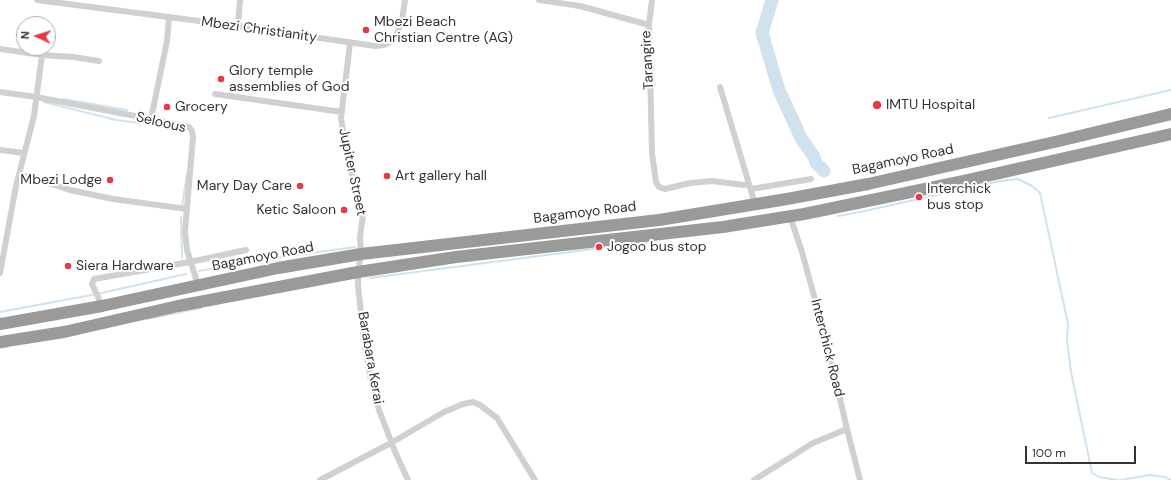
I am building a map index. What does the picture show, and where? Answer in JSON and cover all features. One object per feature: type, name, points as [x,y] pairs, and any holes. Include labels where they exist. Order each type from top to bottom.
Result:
[{"type":"highway","name":"Bagamoyo Road","points":[[0,324],[102,306],[278,268],[361,254],[659,220],[840,189],[1059,141],[1171,114]]},
{"type":"highway","name":"Bagamoyo Road","points":[[0,342],[64,332],[185,305],[358,272],[456,256],[715,227],[790,216],[964,181],[1171,134]]},
{"type":"street","name":"Mbezi Christianity","points":[[37,0],[238,26],[375,46],[384,45],[392,40],[397,33],[402,20],[405,0]]},
{"type":"street","points":[[238,26],[240,0]]},
{"type":"street","name":"Tarangire","points":[[539,0],[580,6],[648,25],[652,153],[658,187],[665,189],[690,183],[712,181],[749,186]]},
{"type":"street","points":[[648,25],[652,0]]},
{"type":"street","points":[[151,119],[167,41],[169,17]]},
{"type":"street","name":"Jupiter Street","points":[[350,43],[343,90],[342,132],[363,215],[360,237],[361,254],[358,272]]},
{"type":"street","points":[[0,49],[16,51]]},
{"type":"street","points":[[0,273],[19,174],[30,136],[42,56]]},
{"type":"street","points":[[56,56],[99,61]]},
{"type":"street","points":[[720,87],[755,204]]},
{"type":"street","name":"Seloous","points":[[0,92],[36,97],[189,127],[192,130],[193,137],[185,231],[187,250],[198,285]]},
{"type":"street","points":[[215,94],[342,112]]},
{"type":"street","points":[[0,150],[24,153]]},
{"type":"street","points":[[19,174],[70,190],[113,199],[187,209]]},
{"type":"street","points":[[749,186],[811,179]]},
{"type":"street","name":"Interchick Road","points":[[790,216],[802,252],[827,343],[860,480]]},
{"type":"street","points":[[102,306],[92,284],[94,279],[190,262],[246,250]]},
{"type":"street","name":"Barabara Kerai","points":[[358,272],[358,286],[364,340],[370,376],[379,410],[391,443],[408,480]]},
{"type":"street","points":[[320,480],[391,443],[444,412],[463,404],[473,402],[480,405],[497,418],[535,480]]},
{"type":"street","points":[[754,480],[813,443],[847,429]]},
{"type":"waterway","points":[[772,0],[762,33],[779,90],[801,138],[814,157],[816,163],[824,171]]},
{"type":"waterway","points":[[1049,118],[1171,90]]},
{"type":"waterway","points":[[63,99],[127,110]]},
{"type":"waterway","points":[[44,102],[116,120],[182,128]]},
{"type":"waterway","points":[[182,207],[187,173]]},
{"type":"waterway","points":[[838,216],[1000,181],[1018,179],[1032,186],[1040,193],[1068,324],[1067,341],[1071,372],[1092,473],[1099,477],[1118,480]]},
{"type":"waterway","points":[[181,217],[182,257]]},
{"type":"waterway","points":[[370,278],[654,241]]},
{"type":"waterway","points":[[199,271],[260,260],[355,247]]},
{"type":"waterway","points":[[0,312],[97,294],[186,274]]},
{"type":"waterway","points":[[147,319],[201,308]]},
{"type":"waterway","points":[[0,348],[8,347]]},
{"type":"waterway","points":[[1120,480],[1150,475],[1165,477],[1171,480]]},
{"type":"place","name":"Mbezi Beach Christian Centre (AG)","points":[[366,30]]},
{"type":"place","name":"Glory temple assemblies of God","points":[[221,79]]},
{"type":"place","name":"IMTU Hospital","points":[[877,105]]},
{"type":"place","name":"Grocery","points":[[167,107]]},
{"type":"place","name":"Art gallery hall","points":[[387,176]]},
{"type":"place","name":"Mbezi Lodge","points":[[110,180]]},
{"type":"place","name":"Mary Day Care","points":[[300,186]]},
{"type":"place","name":"Interchick bus stop","points":[[919,197]]},
{"type":"place","name":"Ketic Saloon","points":[[344,210]]},
{"type":"place","name":"Jogoo bus stop","points":[[599,247]]},
{"type":"place","name":"Siera Hardware","points":[[68,266]]}]
